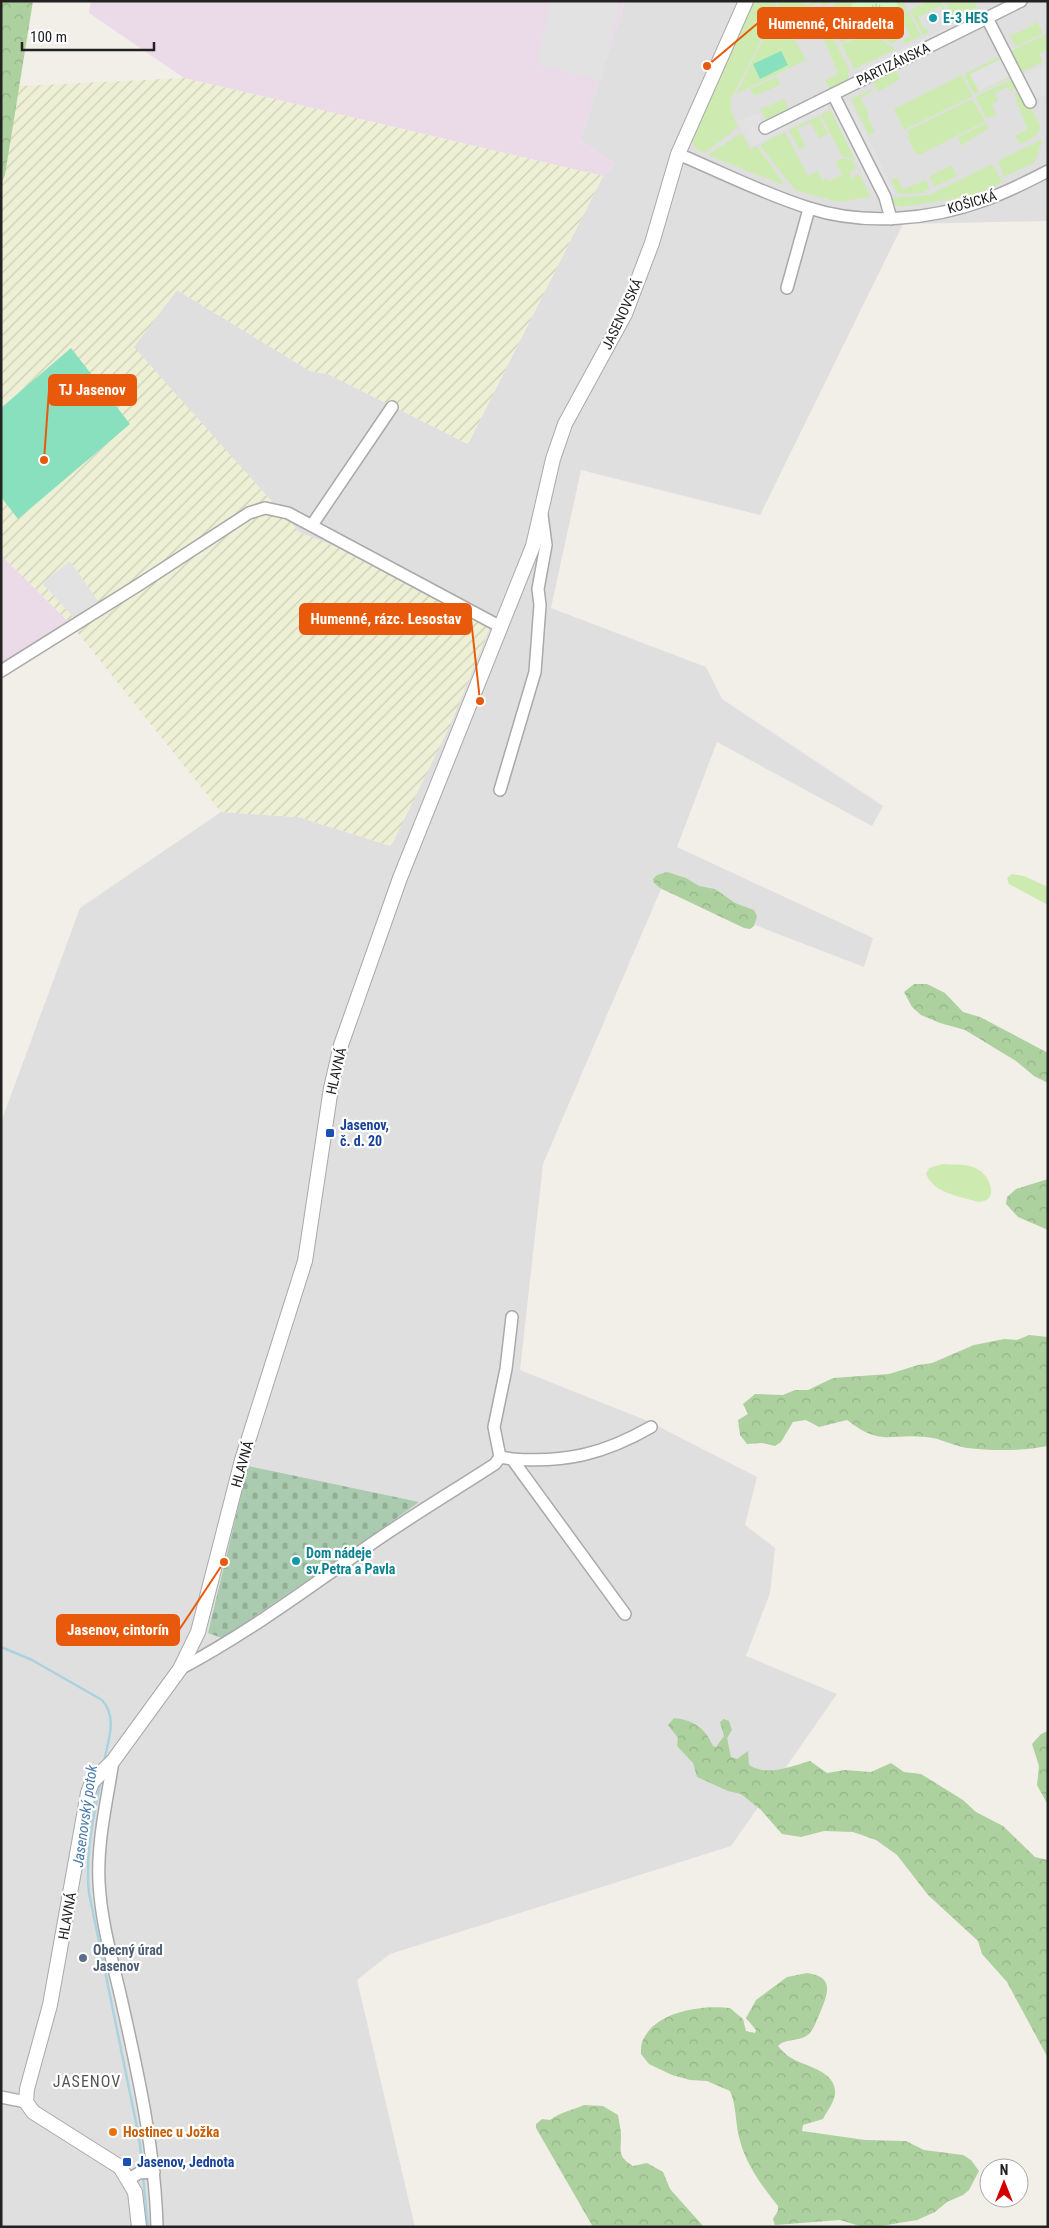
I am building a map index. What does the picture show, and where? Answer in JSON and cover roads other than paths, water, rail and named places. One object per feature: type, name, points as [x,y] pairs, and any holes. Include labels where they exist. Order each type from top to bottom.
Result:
[{"type":"street","name":"JASENOVSKÁ","points":[[496,640],[533,546],[560,438],[572,409],[625,314],[650,250],[678,154],[746,1]]},
{"type":"street","name":"PARTIZÁNSKA","points":[[765,128],[1022,1]]},
{"type":"street","points":[[987,18],[1030,102]]},
{"type":"street","points":[[833,94],[885,197],[891,219]]},
{"type":"street","name":"KOŠICKÁ","points":[[678,154],[750,186],[809,209],[853,217],[891,219],[912,217],[983,201],[1048,171]]},
{"type":"street","points":[[787,288],[809,209]]},
{"type":"street","points":[[312,525],[392,407]]},
{"type":"street","points":[[1,671],[249,513],[265,508],[288,513],[312,525],[501,627]]},
{"type":"street","points":[[500,790],[534,672],[540,605],[538,589],[546,545],[542,513]]},
{"type":"street","name":"HLAVNÁ","points":[[26,2102],[27,2089],[50,2005],[88,1793],[92,1782],[111,1764],[180,1668],[198,1632],[242,1460],[305,1261],[331,1088],[341,1045],[400,878],[496,640]]},
{"type":"street","points":[[512,1317],[506,1369],[494,1427],[506,1458],[626,1614]]},
{"type":"street","points":[[180,1668],[210,1653],[427,1507],[506,1458],[544,1461],[588,1454],[627,1441],[651,1427]]},
{"type":"street","points":[[198,1632],[199,1646],[210,1653]]},
{"type":"street","points":[[111,1764],[100,1844],[98,1880],[100,1903],[135,2068],[143,2174],[157,2227]]},
{"type":"street","points":[[1,2097],[26,2102],[32,2112],[120,2167],[143,2174]]},
{"type":"street","points":[[139,2227],[135,2192],[143,2174]]},
{"type":"waterway","name":"Jasenovský potok","points":[[1,1647],[32,1660],[102,1700],[110,1714],[111,1722],[104,1762]]},
{"type":"waterway","name":"Jasenovský potok","points":[[100,1783],[89,1851],[89,1893],[139,2137],[143,2170]]},
{"type":"waterway","name":"Jasenovský potok","points":[[143,2176],[148,2227]]},
{"type":"place","name":"E-3 HES","points":[[933,18]]},
{"type":"place","name":"Humenné, Chiradelta","points":[[707,66]]},
{"type":"place","name":"TJ Jasenov","points":[[44,460]]},
{"type":"place","name":"Humenné, rázc. Lesostav","points":[[480,701]]},
{"type":"place","name":"Jasenov, č. d. 20","points":[[330,1133]]},
{"type":"place","name":"Dom nádeje sv.Petra a Pavla","points":[[296,1561]]},
{"type":"place","name":"Jasenov, cintorín","points":[[224,1562]]},
{"type":"place","name":"Obecný úrad Jasenov","points":[[83,1958]]},
{"type":"place","name":"Hostinec u Jožka","points":[[113,2132]]},
{"type":"place","name":"Jasenov, Jednota","points":[[127,2162]]},
{"type":"district","name":"JASENOV","points":[[87,2081]]}]
